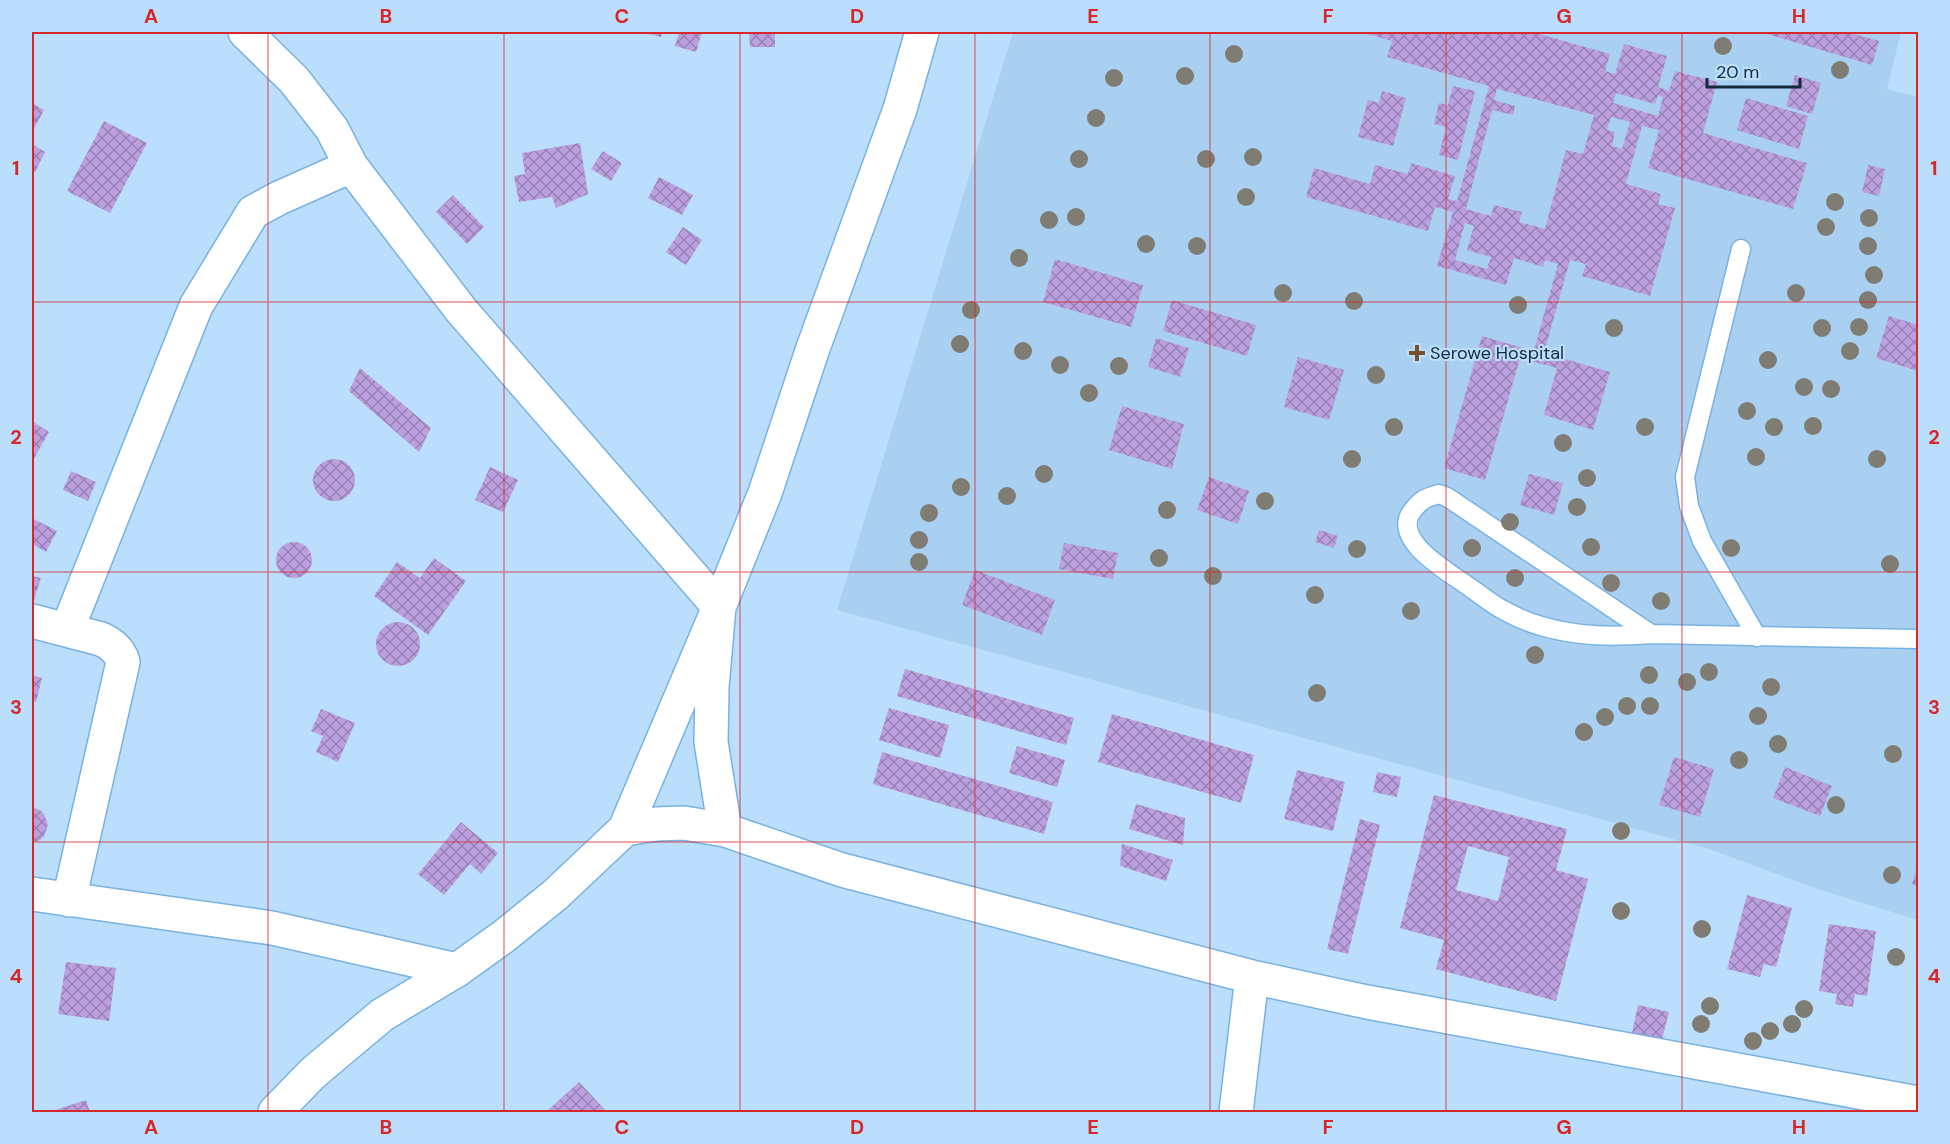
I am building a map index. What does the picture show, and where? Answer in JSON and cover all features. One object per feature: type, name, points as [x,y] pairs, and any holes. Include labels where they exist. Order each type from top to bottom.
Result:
[{"type":"street","points":[[245,32],[294,80],[332,129],[351,166],[461,310],[719,607],[712,687],[711,742],[725,830]]},
{"type":"street","points":[[275,1113],[314,1074],[382,1015],[457,970],[503,937],[555,895],[625,829],[765,493],[812,351],[900,110],[922,32]]},
{"type":"street","points":[[67,630],[196,306],[253,212],[351,166]]},
{"type":"street","points":[[32,621],[110,643],[123,662],[69,900]]},
{"type":"street","points":[[625,829],[656,824],[684,823],[725,830],[842,870],[1252,977],[1367,1002],[1918,1103]]},
{"type":"street","points":[[32,894],[272,928],[457,970]]},
{"type":"street","points":[[1236,1113],[1252,977]]},
{"type":"lane","points":[[1741,249],[1685,477],[1689,506],[1702,541],[1756,637]]},
{"type":"lane","points":[[1651,634],[1447,497],[1439,494],[1421,500],[1410,514],[1407,522],[1413,542],[1430,559],[1505,612],[1541,626],[1578,635],[1619,637],[1651,634],[1918,639]]},
{"type":"shaded area","name":"Serowe Hospital","points":[[1013,32],[1901,32],[1887,89],[1918,97],[1918,920],[1814,888],[1709,849],[837,610]]},
{"type":"building","points":[[640,32],[662,32],[661,37]]},
{"type":"building","points":[[679,32],[702,32],[696,52],[675,46]]},
{"type":"building","points":[[749,32],[775,32],[775,47],[750,47]]},
{"type":"building","points":[[1361,32],[1540,32],[1539,34],[1610,54],[1605,71],[1615,74],[1624,44],[1667,56],[1658,87],[1669,91],[1675,71],[1717,82],[1703,133],[1807,163],[1793,209],[1648,168],[1659,130],[1642,126],[1626,184],[1661,194],[1658,204],[1675,208],[1650,296],[1582,276],[1586,264],[1570,260],[1544,353],[1610,372],[1593,430],[1544,415],[1557,368],[1531,361],[1558,264],[1545,260],[1543,267],[1514,258],[1506,285],[1437,266],[1453,212],[1435,207],[1428,231],[1306,197],[1314,168],[1370,184],[1375,165],[1408,174],[1411,163],[1455,176],[1448,199],[1457,201],[1489,86],[1387,57],[1392,41]],"holes":[[[1497,89],[1594,115],[1583,154],[1566,150],[1545,229],[1519,222],[1522,212],[1494,205],[1491,216],[1466,209],[1492,110],[1513,115],[1515,106],[1494,100]],[[1616,93],[1655,104],[1658,95],[1663,97],[1658,116],[1613,103]],[[1611,117],[1630,122],[1622,149],[1612,146],[1615,132],[1607,130]],[[1465,223],[1474,226],[1467,250],[1491,257],[1487,269],[1455,260]]]},
{"type":"building","points":[[1767,32],[1847,32],[1879,41],[1872,65],[1767,34]]},
{"type":"building","points":[[1795,75],[1821,83],[1812,114],[1786,106]]},
{"type":"building","points":[[1453,86],[1475,91],[1458,160],[1439,155],[1446,127],[1434,124],[1439,103],[1448,105]]},
{"type":"building","points":[[1382,91],[1406,98],[1393,146],[1358,137],[1368,100],[1379,103]]},
{"type":"building","points":[[1746,98],[1808,116],[1799,149],[1737,130]]},
{"type":"building","points":[[32,103],[44,110],[32,132]]},
{"type":"building","points":[[104,121],[147,143],[110,213],[67,191]]},
{"type":"building","points":[[580,143],[588,194],[556,208],[552,197],[519,202],[514,176],[525,174],[522,153]]},
{"type":"building","points":[[32,144],[45,152],[35,172],[32,171]]},
{"type":"building","points":[[603,151],[622,163],[611,181],[591,169]]},
{"type":"building","points":[[1868,165],[1885,169],[1879,196],[1862,192]]},
{"type":"building","points":[[659,177],[693,195],[682,215],[648,198]]},
{"type":"building","points":[[453,195],[484,227],[467,244],[436,212]]},
{"type":"building","points":[[683,227],[702,240],[686,265],[666,252]]},
{"type":"building","points":[[1055,259],[1143,285],[1131,327],[1043,302]]},
{"type":"building","points":[[1172,300],[1256,325],[1247,356],[1163,331]]},
{"type":"building","points":[[1889,316],[1918,325],[1918,371],[1876,358]]},
{"type":"building","points":[[1482,336],[1523,348],[1485,480],[1444,468]]},
{"type":"building","points":[[1156,338],[1189,348],[1180,377],[1148,367]]},
{"type":"building","points":[[1298,357],[1344,370],[1329,420],[1284,407]]},
{"type":"building","points":[[360,368],[431,428],[419,452],[349,391]]},
{"type":"building","points":[[1122,406],[1184,424],[1172,469],[1109,450]]},
{"type":"building","points":[[32,421],[49,432],[32,462]]},
{"type":"building","points":[[334,459],[342,460],[349,465],[354,472],[354,488],[349,495],[342,500],[334,501],[326,500],[319,495],[314,488],[313,480],[314,472],[319,465],[326,460]]},
{"type":"building","points":[[490,467],[518,480],[503,512],[475,500]]},
{"type":"building","points":[[71,471],[96,482],[88,501],[63,490]]},
{"type":"building","points":[[1529,474],[1563,483],[1554,515],[1520,505]]},
{"type":"building","points":[[1209,477],[1249,491],[1238,524],[1197,510]]},
{"type":"building","points":[[32,518],[57,531],[46,552],[32,544]]},
{"type":"building","points":[[1319,530],[1338,536],[1334,548],[1315,542]]},
{"type":"building","points":[[294,542],[307,547],[312,560],[307,573],[294,578],[281,573],[276,560],[281,547]]},
{"type":"building","points":[[1064,543],[1118,553],[1113,579],[1059,569]]},
{"type":"building","points":[[434,558],[466,581],[428,635],[374,596],[397,562],[420,578]]},
{"type":"building","points":[[975,570],[1055,600],[1042,635],[962,605]]},
{"type":"building","points":[[32,576],[41,578],[34,600],[32,600]]},
{"type":"building","points":[[398,622],[413,629],[420,644],[413,659],[398,666],[383,659],[376,644],[383,629]]},
{"type":"building","points":[[905,669],[1074,718],[1066,745],[897,696]]},
{"type":"building","points":[[32,675],[42,678],[36,702],[32,701]]},
{"type":"building","points":[[889,708],[949,725],[940,758],[879,740]]},
{"type":"building","points":[[321,709],[355,723],[338,762],[316,752],[323,736],[311,731]]},
{"type":"building","points":[[1112,714],[1254,755],[1241,803],[1098,762]]},
{"type":"building","points":[[1017,746],[1065,760],[1057,787],[1009,773]]},
{"type":"building","points":[[882,752],[1053,802],[1044,834],[873,784]]},
{"type":"building","points":[[1674,757],[1714,769],[1700,817],[1659,805]]},
{"type":"building","points":[[1785,767],[1832,786],[1820,816],[1773,798]]},
{"type":"building","points":[[1297,770],[1345,782],[1333,831],[1284,819]]},
{"type":"building","points":[[1377,772],[1401,777],[1397,797],[1373,792]]},
{"type":"building","points":[[1434,795],[1567,829],[1556,870],[1588,879],[1556,1001],[1436,969],[1444,940],[1400,928]],"holes":[[[1468,846],[1509,857],[1498,901],[1456,890]]]},
{"type":"building","points":[[1136,804],[1185,818],[1183,845],[1129,829]]},
{"type":"building","points":[[32,807],[44,814],[48,825],[44,836],[32,843]]},
{"type":"building","points":[[1360,819],[1380,825],[1348,954],[1327,949]]},
{"type":"building","points":[[461,822],[498,853],[481,874],[470,864],[444,895],[418,874]]},
{"type":"building","points":[[1122,844],[1173,860],[1166,881],[1120,866]]},
{"type":"building","points":[[1918,864],[1918,886],[1912,884]]},
{"type":"building","points":[[1747,895],[1792,908],[1776,967],[1764,964],[1760,977],[1727,969]]},
{"type":"building","points":[[1829,924],[1876,931],[1867,996],[1855,994],[1853,1007],[1835,1004],[1837,994],[1819,991]]},
{"type":"building","points":[[66,962],[116,968],[109,1021],[58,1014]]},
{"type":"building","points":[[1638,1005],[1669,1012],[1662,1039],[1632,1033]]},
{"type":"building","points":[[579,1082],[607,1112],[551,1112],[548,1110]]},
{"type":"building","points":[[86,1100],[90,1112],[56,1112],[55,1110]]},
{"type":"place","name":"Serowe Hospital","points":[[1417,353]]}]
